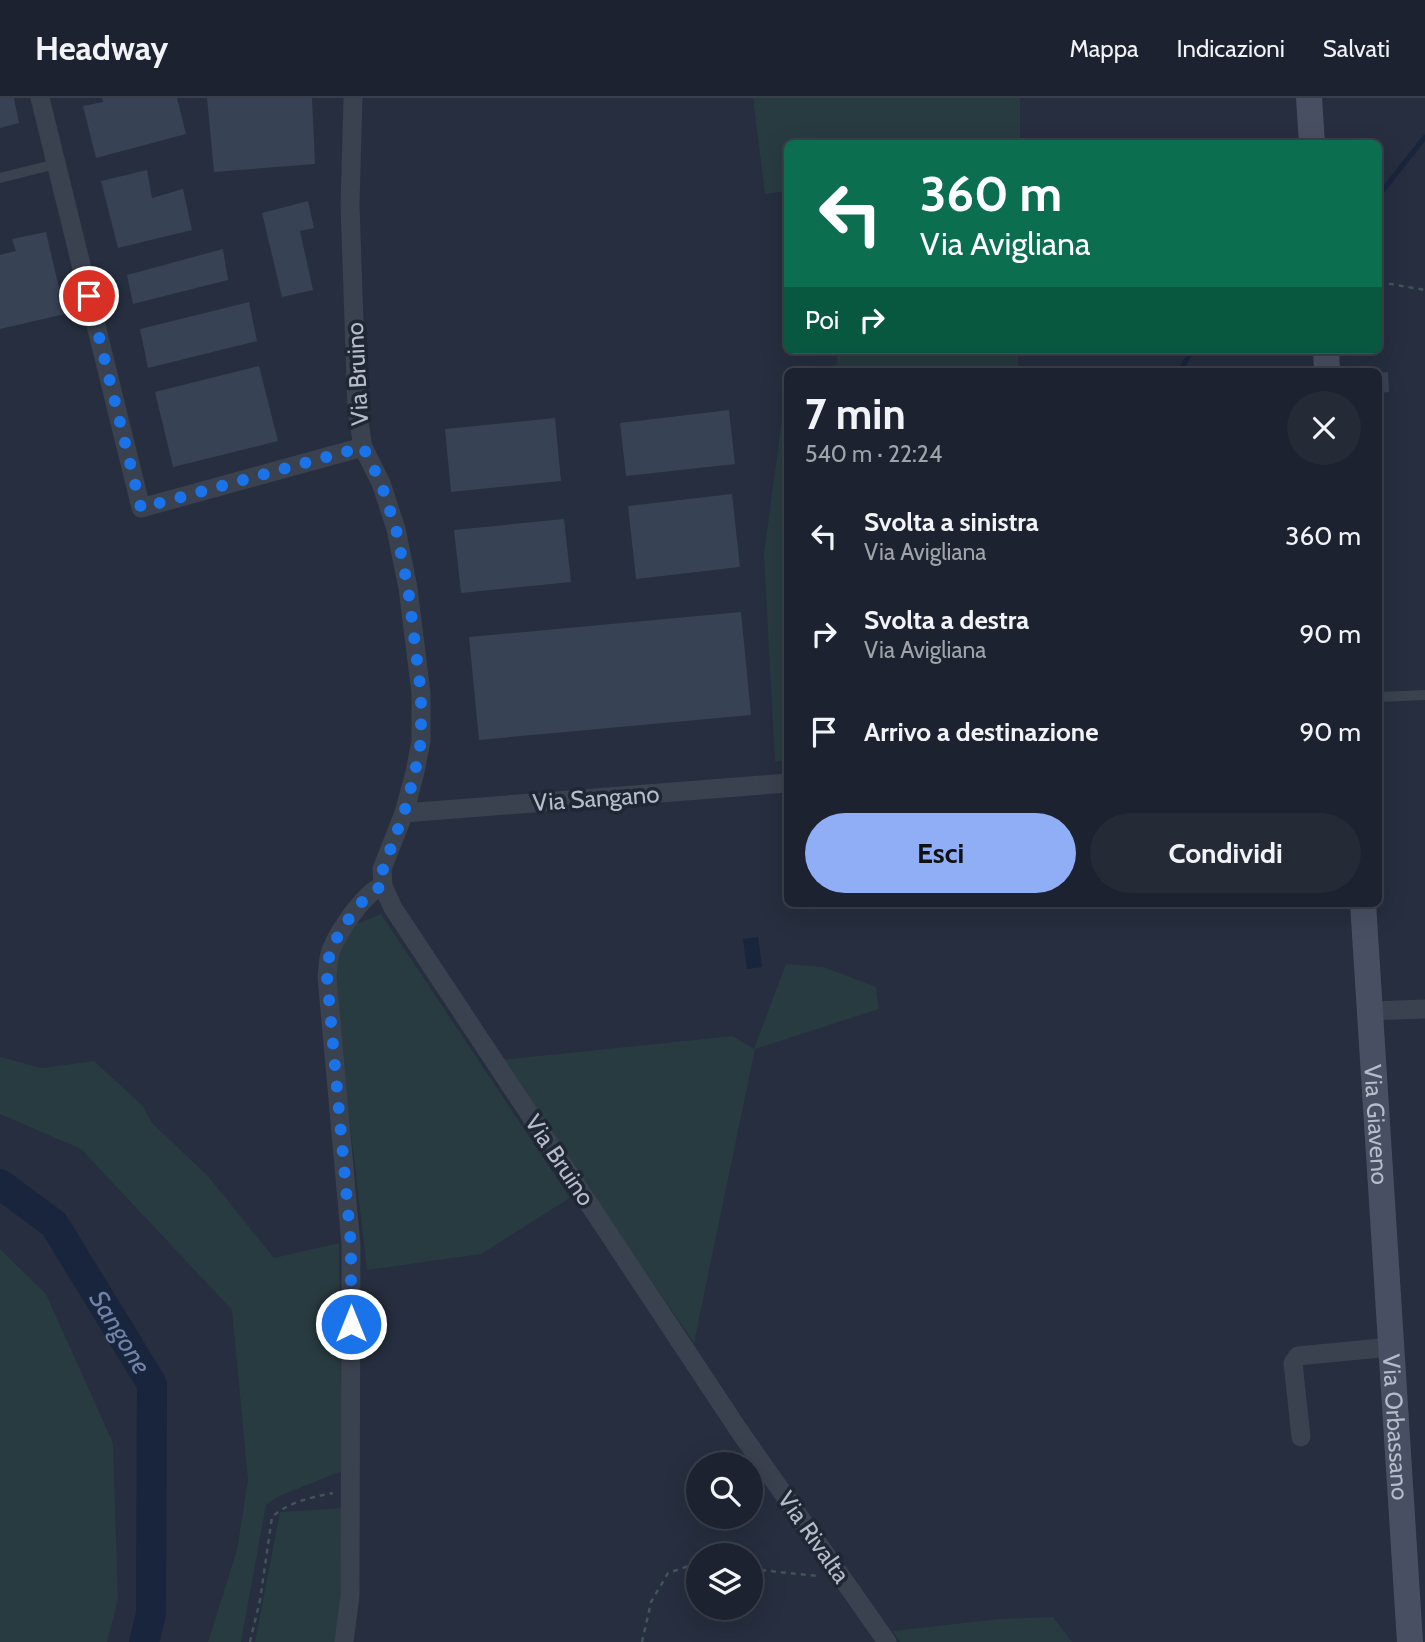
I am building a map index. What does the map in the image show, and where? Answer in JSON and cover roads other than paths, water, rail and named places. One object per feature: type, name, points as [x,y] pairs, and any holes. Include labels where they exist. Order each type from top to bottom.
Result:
[{"type":"main road","points":[[1309,98],[1312,140]]},
{"type":"main road","name":"Via Giaveno","points":[[1363,907],[1391,1347]]},
{"type":"main road","name":"Via Orbassano","points":[[1391,1347],[1410,1642]]},
{"type":"street","points":[[40,98],[141,508],[363,447]]},
{"type":"street","name":"Via Bruino","points":[[353,98],[350,204],[357,410],[363,447],[381,483],[396,529],[408,588],[421,693],[421,741],[415,772],[404,813],[383,869],[383,886],[393,908],[740,1432]]},
{"type":"street","name":"Via Sangano","points":[[404,813],[784,783]]},
{"type":"street","points":[[344,1642],[350,1596],[351,1245],[327,977],[330,951],[347,922],[374,889],[383,886]]},
{"type":"street","points":[[1370,1011],[1425,1009]]},
{"type":"street","name":"Via Orbassano","points":[[1301,1437],[1293,1363],[1298,1356],[1391,1347]]},
{"type":"street","name":"Via Rivalta","points":[[740,1432],[887,1642]]},
{"type":"lane","points":[[0,178],[56,164]]},
{"type":"lane","points":[[1382,697],[1425,695]]},
{"type":"water","points":[[758,937],[762,967],[747,969],[743,939]]},
{"type":"waterway","points":[[1382,191],[1425,137]]},
{"type":"waterway","points":[[1182,368],[1190,354]]},
{"type":"waterway","name":"Sangone","points":[[0,1184],[54,1224],[152,1384],[151,1614],[144,1642]]}]
